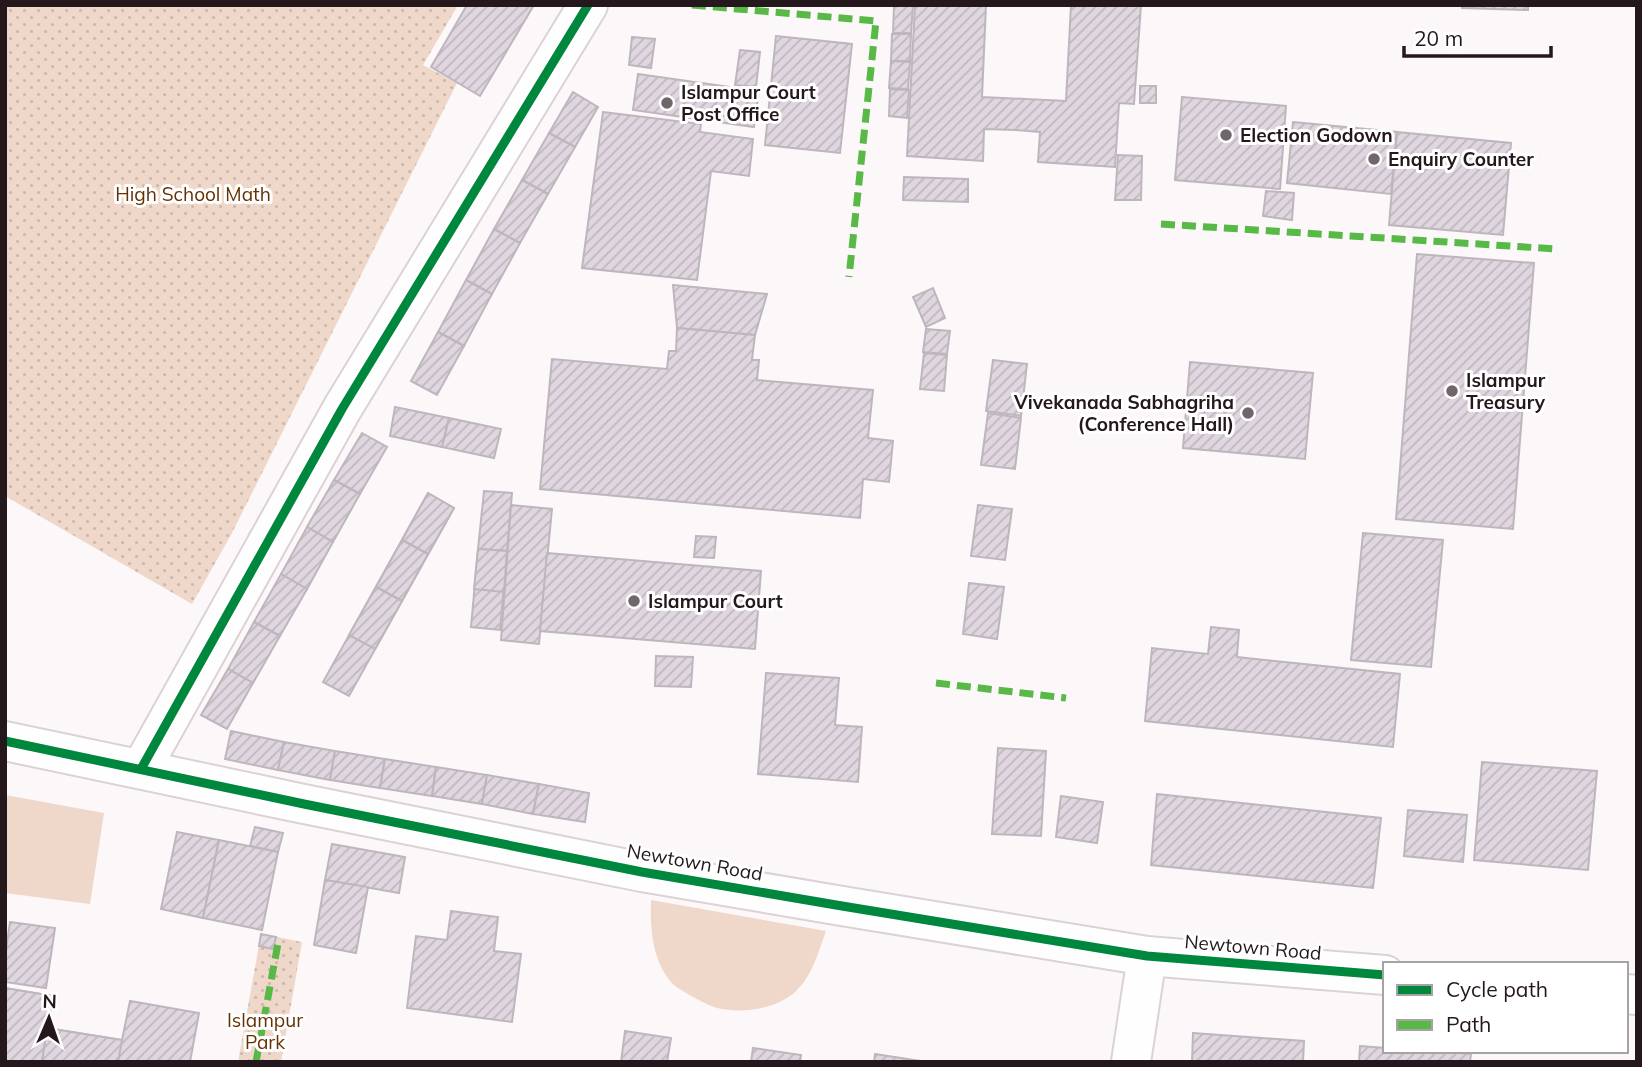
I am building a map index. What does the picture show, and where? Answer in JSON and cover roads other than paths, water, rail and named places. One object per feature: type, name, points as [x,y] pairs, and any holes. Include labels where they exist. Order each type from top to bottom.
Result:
[{"type":"street","points":[[141,769],[342,410],[588,5]]},
{"type":"street","name":"Newtown Road","points":[[5,740],[642,872],[1147,956],[1383,975]]},
{"type":"street","points":[[1131,1062],[1147,956]]},
{"type":"place","name":"Islampur Court Post Office","points":[[667,103]]},
{"type":"place","name":"Election Godown","points":[[1226,135]]},
{"type":"place","name":"Enquiry Counter","points":[[1374,159]]},
{"type":"place","name":"Islampur Treasury","points":[[1452,391]]},
{"type":"place","name":"Vivekanada Sabhagriha (Conference Hall)","points":[[1248,413]]},
{"type":"place","name":"Islampur Court","points":[[634,601]]},
{"type":"park label","name":"High School Math","points":[[193,194]]},
{"type":"park label","name":"Islampur Park","points":[[265,1031]]}]
